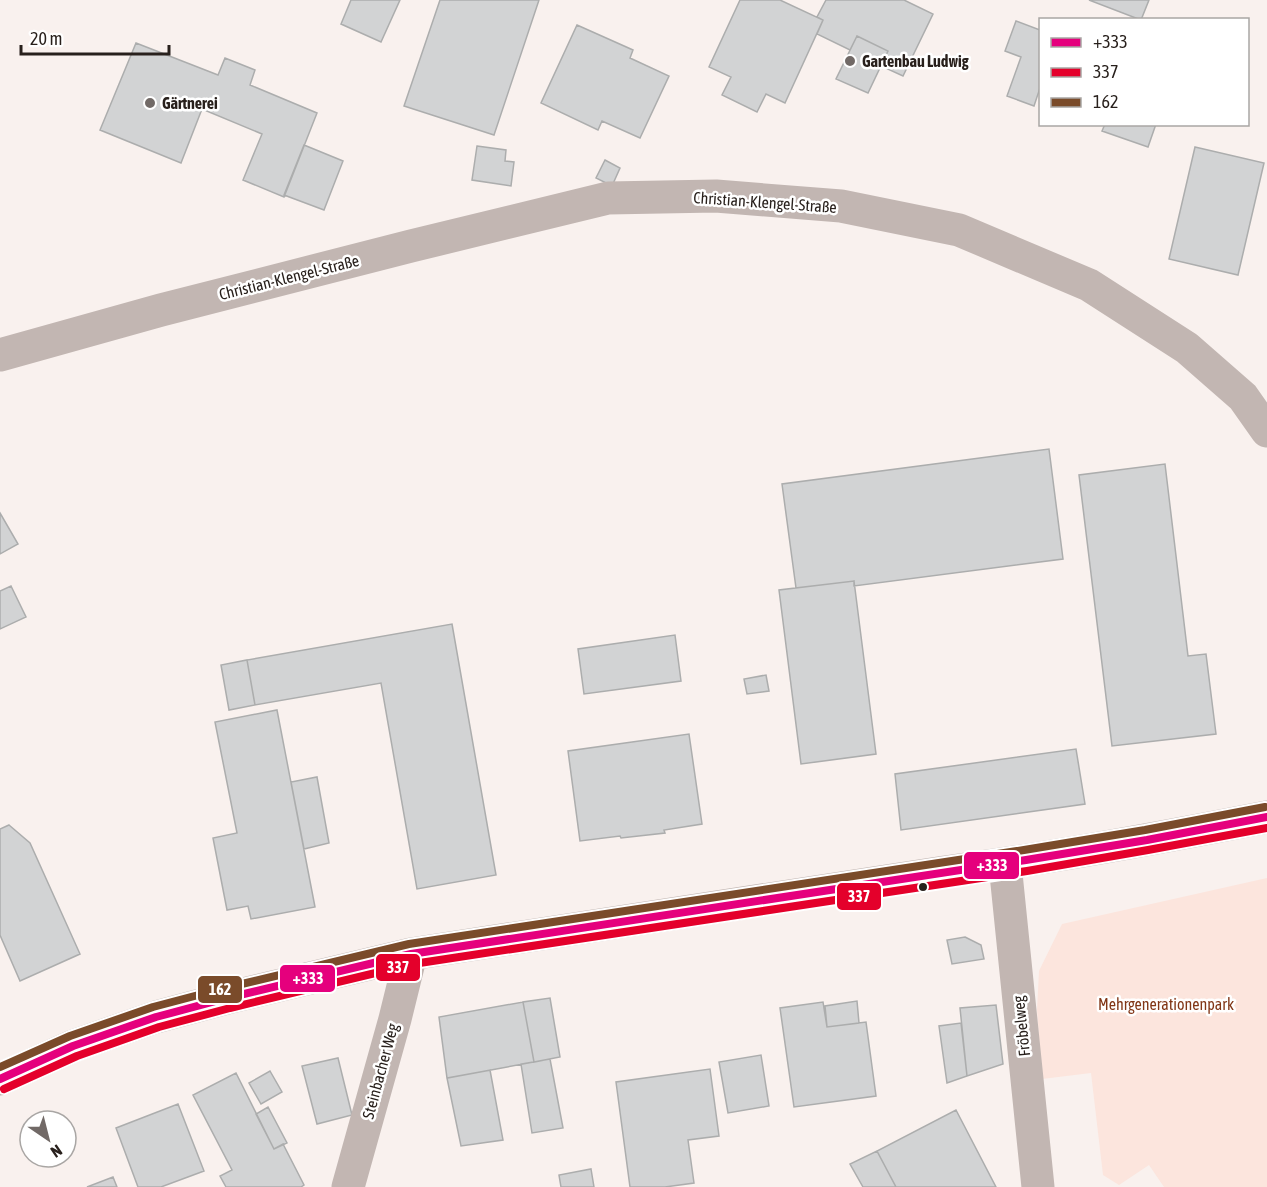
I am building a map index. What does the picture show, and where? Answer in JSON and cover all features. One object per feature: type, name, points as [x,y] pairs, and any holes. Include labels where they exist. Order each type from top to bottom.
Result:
[{"type":"street","name":"Christian-Klengel-Straße","points":[[0,356],[173,307],[608,198],[716,196],[841,206],[959,230],[1089,285],[1187,348],[1243,397],[1267,431]]},
{"type":"street","points":[[0,1079],[73,1046],[156,1017],[411,954],[1005,864],[1267,817]]},
{"type":"street","name":"Fröbelweg","points":[[1005,864],[1038,1187]]},
{"type":"street","name":"Steinbacher Weg","points":[[348,1187],[411,954]]},
{"type":"green space","name":"Mehrgenerationenpark","points":[[1267,878],[1267,1187],[1164,1187],[1149,1165],[1119,1185],[1103,1175],[1091,1073],[1042,1079],[1037,1010],[1039,971],[1062,924]]},
{"type":"building","points":[[351,0],[400,0],[381,42],[341,24]]},
{"type":"building","points":[[440,0],[539,0],[494,135],[404,106]]},
{"type":"building","points":[[740,0],[780,0],[823,20],[785,103],[766,94],[757,112],[722,95],[731,77],[709,67]]},
{"type":"building","points":[[826,0],[904,0],[933,14],[903,76],[881,66],[888,51],[857,36],[850,50],[817,34],[823,20],[817,17]]},
{"type":"building","points":[[1089,0],[1149,0],[1142,18],[1136,18]]},
{"type":"building","points":[[1016,21],[1039,30],[1039,91],[1034,106],[1007,96],[1021,57],[1005,51]]},
{"type":"building","points":[[577,25],[633,50],[630,58],[669,76],[640,138],[602,121],[598,130],[541,103]]},
{"type":"building","points":[[857,36],[888,51],[868,93],[836,79]]},
{"type":"building","points":[[136,43],[218,75],[225,58],[255,70],[250,85],[317,113],[284,197],[243,180],[262,134],[202,109],[181,163],[100,130]]},
{"type":"building","points":[[1104,126],[1155,126],[1148,147],[1102,131]]},
{"type":"building","points":[[304,145],[343,161],[324,210],[284,195]]},
{"type":"building","points":[[477,146],[506,150],[505,161],[514,162],[511,186],[472,180]]},
{"type":"building","points":[[1195,147],[1264,163],[1238,275],[1169,259]]},
{"type":"building","points":[[605,160],[620,168],[612,186],[596,178]]},
{"type":"building","points":[[1049,449],[1063,559],[854,586],[854,581],[796,588],[782,484]]},
{"type":"building","points":[[1165,464],[1188,656],[1206,654],[1216,734],[1112,746],[1079,475]]},
{"type":"building","points":[[0,513],[18,544],[0,554]]},
{"type":"building","points":[[854,581],[876,754],[801,764],[779,590]]},
{"type":"building","points":[[11,586],[26,617],[0,629],[0,591]]},
{"type":"building","points":[[452,624],[496,875],[417,889],[381,683],[255,705],[247,660]]},
{"type":"building","points":[[675,635],[681,681],[584,694],[578,649]]},
{"type":"building","points":[[247,660],[255,705],[229,710],[221,665]]},
{"type":"building","points":[[766,675],[769,691],[747,694],[744,679]]},
{"type":"building","points":[[277,710],[315,907],[251,919],[248,906],[227,910],[213,838],[237,833],[215,722]]},
{"type":"building","points":[[689,734],[702,824],[664,830],[665,833],[580,841],[568,751]]},
{"type":"building","points":[[1076,749],[1085,804],[901,830],[895,774]]},
{"type":"building","points":[[317,777],[329,843],[304,849],[291,782]]},
{"type":"building","points":[[9,825],[30,843],[80,954],[20,981],[0,935],[0,829]]},
{"type":"building","points":[[965,937],[981,945],[984,959],[952,964],[947,940]]},
{"type":"building","points":[[550,998],[560,1057],[534,1062],[523,1002]]},
{"type":"building","points":[[857,1001],[859,1023],[827,1027],[825,1006]]},
{"type":"building","points":[[523,1002],[534,1062],[447,1078],[439,1017]]},
{"type":"building","points":[[823,1002],[827,1027],[866,1022],[876,1096],[794,1107],[780,1008]]},
{"type":"building","points":[[996,1005],[1003,1064],[967,1076],[960,1008]]},
{"type":"building","points":[[961,1023],[967,1076],[947,1083],[939,1026]]},
{"type":"building","points":[[761,1055],[769,1106],[728,1113],[719,1062]]},
{"type":"building","points":[[338,1058],[352,1115],[317,1124],[302,1066]]},
{"type":"building","points":[[550,1059],[563,1128],[532,1133],[521,1064]]},
{"type":"building","points":[[710,1069],[719,1136],[688,1140],[694,1183],[665,1187],[630,1187],[616,1082]]},
{"type":"building","points":[[490,1070],[503,1140],[461,1146],[447,1078]]},
{"type":"building","points":[[270,1071],[282,1092],[261,1104],[249,1083]]},
{"type":"building","points":[[236,1073],[274,1149],[283,1144],[304,1185],[301,1187],[226,1187],[220,1176],[232,1170],[193,1095]]},
{"type":"building","points":[[178,1104],[204,1171],[161,1187],[138,1187],[116,1128]]},
{"type":"building","points":[[268,1107],[287,1143],[274,1149],[256,1114]]},
{"type":"building","points":[[956,1110],[996,1187],[896,1187],[877,1151]]},
{"type":"building","points":[[877,1151],[896,1187],[863,1187],[850,1164]]},
{"type":"building","points":[[591,1169],[594,1187],[561,1187],[559,1175]]},
{"type":"building","points":[[113,1177],[117,1187],[87,1187]]},
{"type":"transit line","name":"162","points":[[0,1067],[70,1036],[153,1007],[409,944],[1024,850],[1265,807]]},
{"type":"transit line","name":"+333","points":[[0,1079],[73,1046],[156,1017],[411,954],[1026,860],[1267,817]]},
{"type":"transit line","name":"337","points":[[4,1089],[77,1056],[159,1027],[413,964],[1027,871],[1267,828]]},
{"type":"place","name":"Gartenbau Ludwig","points":[[850,61]]},
{"type":"place","name":"Gärtnerei","points":[[150,103]]}]
